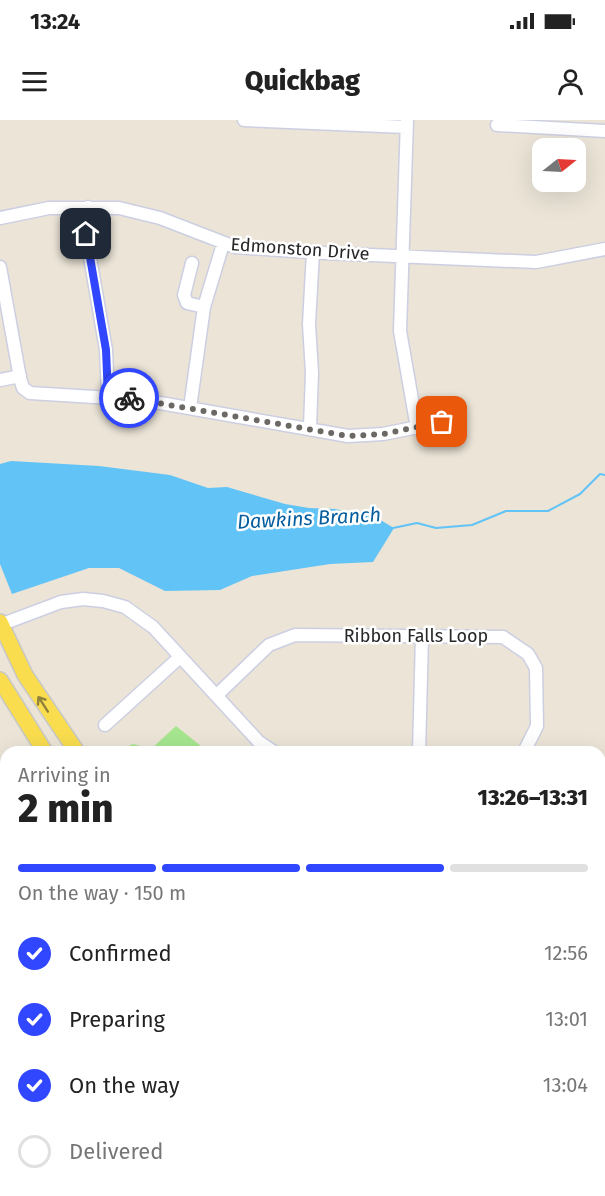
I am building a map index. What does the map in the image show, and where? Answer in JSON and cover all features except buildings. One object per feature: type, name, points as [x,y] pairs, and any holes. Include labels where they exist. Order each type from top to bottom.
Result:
[{"type":"main road","points":[[0,624],[42,703],[73,746]]},
{"type":"main road","points":[[0,680],[41,746]]},
{"type":"street","points":[[244,120],[406,124],[400,331],[417,428]]},
{"type":"street","points":[[497,125],[605,131]]},
{"type":"street","points":[[88,207],[86,234],[106,350],[108,396]]},
{"type":"street","name":"Edmonston Drive","points":[[0,218],[49,208],[119,208],[160,218],[235,247],[403,257],[536,262],[605,249]]},
{"type":"street","points":[[190,408],[204,307],[223,244]]},
{"type":"street","points":[[310,428],[312,373],[309,324],[313,252]]},
{"type":"street","points":[[192,263],[184,295],[187,303],[204,307]]},
{"type":"street","points":[[0,267],[4,317],[23,388],[30,393],[108,396],[348,436],[417,428],[442,422]]},
{"type":"street","points":[[0,380],[20,376]]},
{"type":"street","points":[[0,624],[61,602],[83,599],[103,600],[125,607],[153,627],[265,746]]},
{"type":"street","points":[[419,746],[422,636]]},
{"type":"street","name":"Ribbon Falls Loop","points":[[217,695],[269,645],[287,637],[503,637],[528,654],[536,668],[537,726],[527,746]]},
{"type":"street","points":[[105,725],[180,657]]},
{"type":"green space","points":[[176,726],[201,746],[154,746]]},
{"type":"water","points":[[11,461],[99,466],[170,475],[208,488],[227,487],[285,504],[335,509],[377,518],[394,528],[373,562],[330,564],[252,576],[220,590],[165,591],[119,568],[89,568],[12,594],[0,564],[0,464]]},
{"type":"waterway","name":"Dawkins Branch","points":[[393,528],[417,523],[436,528],[472,525],[506,511],[548,511],[580,494],[600,474],[605,475]]},
{"type":"way so far","points":[[129,398],[166,403],[262,423],[310,428],[348,436],[383,434],[442,422]]},
{"type":"route","points":[[86,234],[106,350],[108,396],[129,398]]}]
